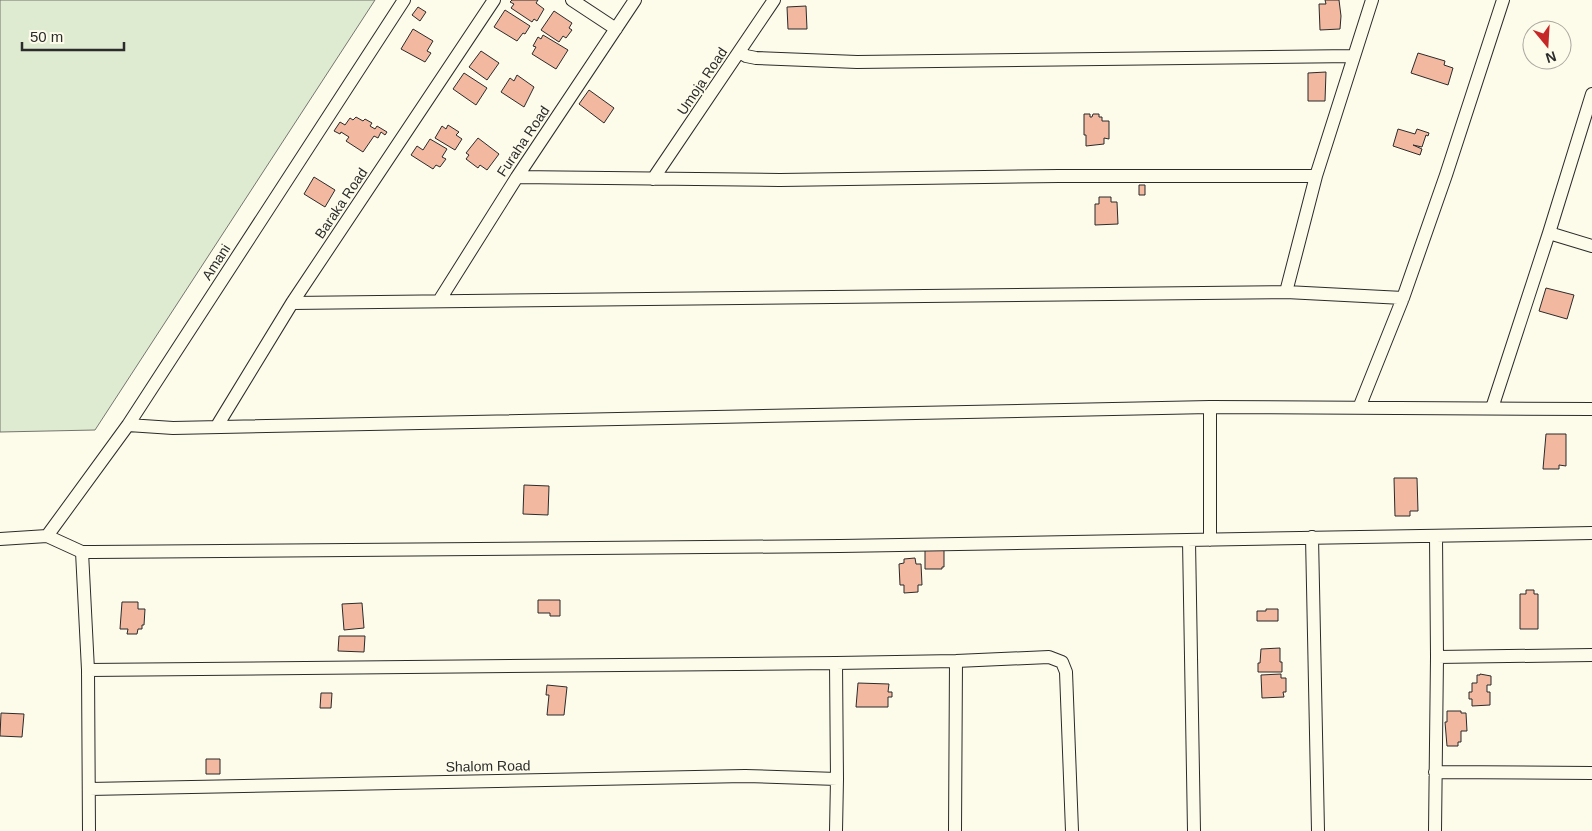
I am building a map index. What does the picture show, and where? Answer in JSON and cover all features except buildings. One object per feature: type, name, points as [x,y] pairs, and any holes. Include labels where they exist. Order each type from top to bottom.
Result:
[{"type":"street","name":"Amani","points":[[47,536],[128,425],[404,0]]},
{"type":"street","name":"Baraka Road","points":[[217,426],[292,302],[494,0]]},
{"type":"street","points":[[572,0],[616,29]]},
{"type":"street","name":"Furaha Road","points":[[439,301],[517,177],[635,0]]},
{"type":"street","name":"Umoja Road","points":[[653,179],[774,0]]},
{"type":"street","points":[[1286,292],[1316,176],[1372,0]]},
{"type":"street","points":[[1358,408],[1403,298],[1446,175],[1502,0]]},
{"type":"street","points":[[740,52],[746,56],[756,58],[857,62],[1354,56]]},
{"type":"street","points":[[1492,408],[1588,119],[1592,94]]},
{"type":"street","points":[[517,177],[780,180],[1059,176],[1316,176]]},
{"type":"street","points":[[1549,233],[1592,246]]},
{"type":"street","points":[[292,302],[1286,292],[1403,298]]},
{"type":"street","points":[[128,425],[173,428],[500,423],[1210,407],[1592,410]]},
{"type":"street","points":[[1210,407],[1210,540]]},
{"type":"street","points":[[0,539],[47,536],[82,552],[830,546],[1592,533]]},
{"type":"street","points":[[1312,537],[1318,831]]},
{"type":"street","points":[[1435,831],[1436,537]]},
{"type":"street","points":[[1189,541],[1194,831]]},
{"type":"street","points":[[82,552],[88,670],[89,831]]},
{"type":"street","points":[[1437,657],[1592,655]]},
{"type":"street","points":[[88,670],[956,662],[1049,657],[1062,662],[1066,672],[1072,831]]},
{"type":"street","points":[[955,831],[956,662]]},
{"type":"street","points":[[836,663],[836,831]]},
{"type":"street","points":[[1435,772],[1592,772]]},
{"type":"street","name":"Shalom Road","points":[[89,789],[746,776],[837,779]]},
{"type":"green space","points":[[0,0],[375,0],[95,430],[0,432]]}]
